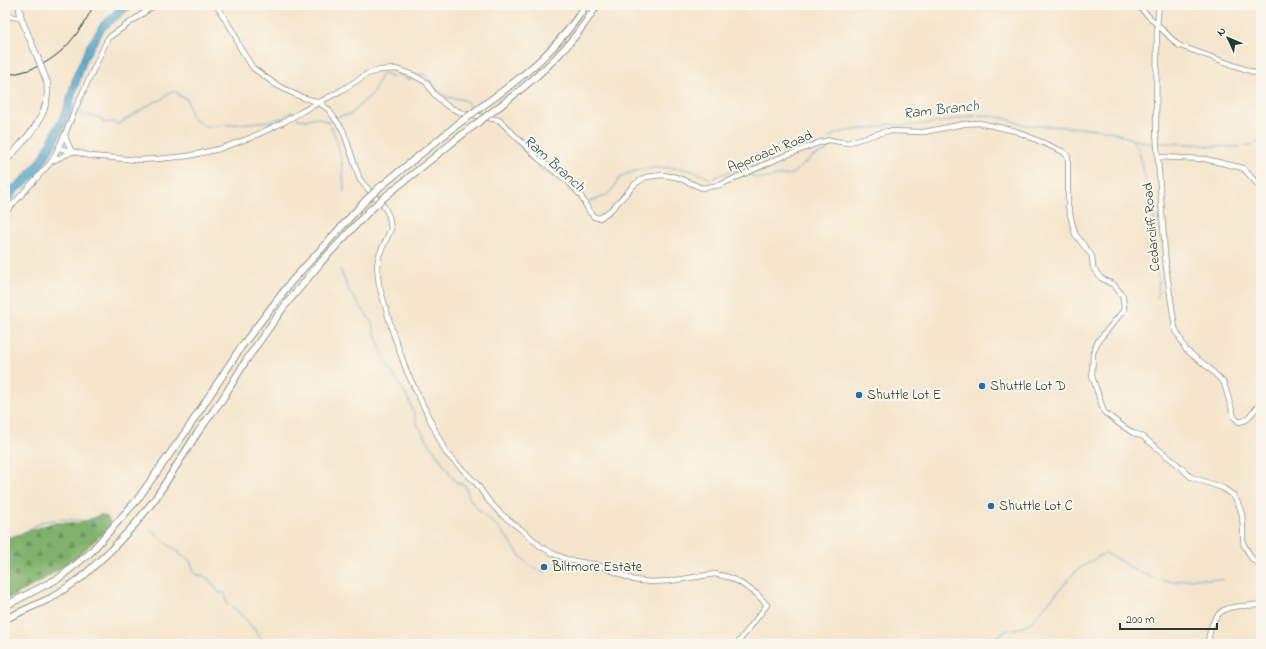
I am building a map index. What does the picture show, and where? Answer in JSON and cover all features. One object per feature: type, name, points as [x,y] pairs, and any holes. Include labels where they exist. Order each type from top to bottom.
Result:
[{"type":"highway","points":[[5,606],[59,578],[89,554],[137,500],[189,427],[241,347],[291,282],[365,201],[380,187],[458,124],[514,83],[541,60],[565,34],[586,5]]},
{"type":"highway","points":[[5,619],[50,598],[81,578],[111,550],[136,523],[155,498],[247,359],[284,308],[322,261],[370,210],[387,195],[535,78],[560,54],[582,28],[598,5]]},
{"type":"main road","points":[[5,162],[34,128],[43,114],[47,98],[47,82],[21,18],[19,5]]},
{"type":"street","points":[[5,213],[52,161],[108,38],[155,5]]},
{"type":"street","points":[[216,5],[234,33],[239,46],[254,68],[275,84],[301,98],[318,102],[328,109],[343,130],[360,180],[385,208],[389,216],[391,229],[379,255],[377,266],[378,275],[393,333],[407,372],[446,453],[476,483],[488,500],[500,513],[540,546],[554,554],[569,560],[598,566],[634,580],[650,582],[670,581],[715,574],[728,577],[739,582],[756,594],[767,605],[737,644]]},
{"type":"street","points":[[1137,5],[1178,45],[1261,74]]},
{"type":"street","name":"Cedarcliff Road","points":[[1159,5],[1157,26],[1156,132],[1166,267],[1175,328],[1186,350],[1209,368],[1224,383],[1234,417],[1239,422],[1246,420],[1261,403]]},
{"type":"street","points":[[5,10],[12,18],[21,18]]},
{"type":"street","name":"Approach Road","points":[[318,102],[342,90],[367,74],[380,70],[396,69],[413,75],[426,82],[434,94],[447,106],[462,113],[499,120],[539,159],[571,184],[581,196],[594,217],[600,218],[612,209],[635,184],[646,177],[662,175],[676,177],[702,188],[720,185],[777,159],[818,143],[829,140],[847,143],[887,131],[924,132],[964,124],[979,123],[1016,131],[1064,152],[1068,157],[1068,206],[1076,234],[1092,256],[1093,268],[1102,278],[1114,285],[1123,296],[1124,310],[1098,341],[1093,353],[1092,376],[1104,412],[1127,429],[1142,436],[1191,477],[1222,488],[1233,495],[1242,514],[1244,528],[1243,544],[1252,559],[1261,566]]},
{"type":"street","points":[[301,98],[305,108],[303,111]]},
{"type":"street","points":[[59,148],[91,156],[137,160],[157,160],[188,156],[219,149],[250,138],[284,122],[318,102]]},
{"type":"street","points":[[65,134],[72,152]]},
{"type":"street","points":[[52,161],[72,152]]},
{"type":"street","points":[[1158,157],[1205,159],[1242,168],[1261,188]]},
{"type":"street","points":[[1208,643],[1210,630],[1216,617],[1227,609],[1261,605]]},
{"type":"green space","points":[[100,515],[107,517],[111,524],[76,557],[34,585],[5,600],[5,539],[53,523],[81,523]]},
{"type":"water","points":[[119,5],[135,5],[104,30],[87,59],[75,95],[71,113],[57,143],[37,175],[5,204],[5,191],[22,178],[40,157],[65,106],[74,74],[87,45],[102,22],[110,16]]},
{"type":"waterway","name":"Ram Branch","points":[[337,117],[351,114],[373,93],[382,73],[388,74],[389,77],[396,77],[399,74],[408,80],[413,78]]},
{"type":"waterway","name":"Ram Branch","points":[[416,74],[425,74],[441,94],[448,97],[465,100],[473,109]]},
{"type":"waterway","name":"Ram Branch","points":[[77,111],[83,111],[81,114],[82,116],[86,115],[101,118],[103,123],[114,122],[117,125],[154,102],[161,100],[171,91],[177,92],[179,96],[187,99],[191,116],[194,120],[206,127],[271,121],[282,118],[291,112],[295,113]]},
{"type":"waterway","name":"Ram Branch","points":[[829,138],[837,133],[876,128],[889,124],[906,126],[982,115],[1004,118],[1025,125],[1086,128],[1110,131],[1152,144]]},
{"type":"waterway","name":"Ram Branch","points":[[297,117],[298,119],[307,120],[318,118],[328,122]]},
{"type":"waterway","points":[[329,122],[341,156],[344,192]]},
{"type":"waterway","name":"Ram Branch","points":[[497,122],[507,134],[513,137],[543,171],[563,181],[569,190],[577,194],[581,200]]},
{"type":"waterway","points":[[1132,140],[1138,148],[1146,181]]},
{"type":"waterway","name":"Ram Branch","points":[[1160,143],[1240,147],[1261,142]]},
{"type":"waterway","name":"Ram Branch","points":[[750,174],[756,178],[792,174],[812,157],[826,151],[828,145]]},
{"type":"waterway","name":"Ram Branch","points":[[588,202],[608,194],[619,179],[625,175],[643,169],[672,168],[688,170],[711,179],[722,174],[747,169]]},
{"type":"waterway","points":[[1147,187],[1154,217],[1152,262],[1159,280],[1157,299]]},
{"type":"waterway","points":[[340,269],[349,291],[371,321],[385,361],[409,400],[417,423],[452,477],[457,483],[465,485],[471,500],[501,531],[522,558],[532,567],[545,572]]},
{"type":"waterway","points":[[5,544],[9,540],[42,522],[60,519],[92,521],[105,515]]},
{"type":"waterway","points":[[151,530],[169,546],[178,550],[180,555],[186,558],[191,564],[194,573],[209,579],[219,593],[225,593],[227,603],[248,622],[264,644]]},
{"type":"waterway","points":[[972,644],[997,637],[1005,631],[1024,627],[1034,619],[1076,571],[1101,555],[1106,554],[1114,557],[1136,571],[1156,579],[1166,581],[1196,578],[1223,580]]},
{"type":"railway","points":[[5,75],[36,67],[59,53],[78,32],[94,5]]},
{"type":"place","name":"Shuttle Lot D","points":[[982,386]]},
{"type":"place","name":"Shuttle Lot E","points":[[859,395]]},
{"type":"place","name":"Shuttle Lot C","points":[[991,506]]},
{"type":"place","name":"Biltmore Estate","points":[[544,567]]}]
